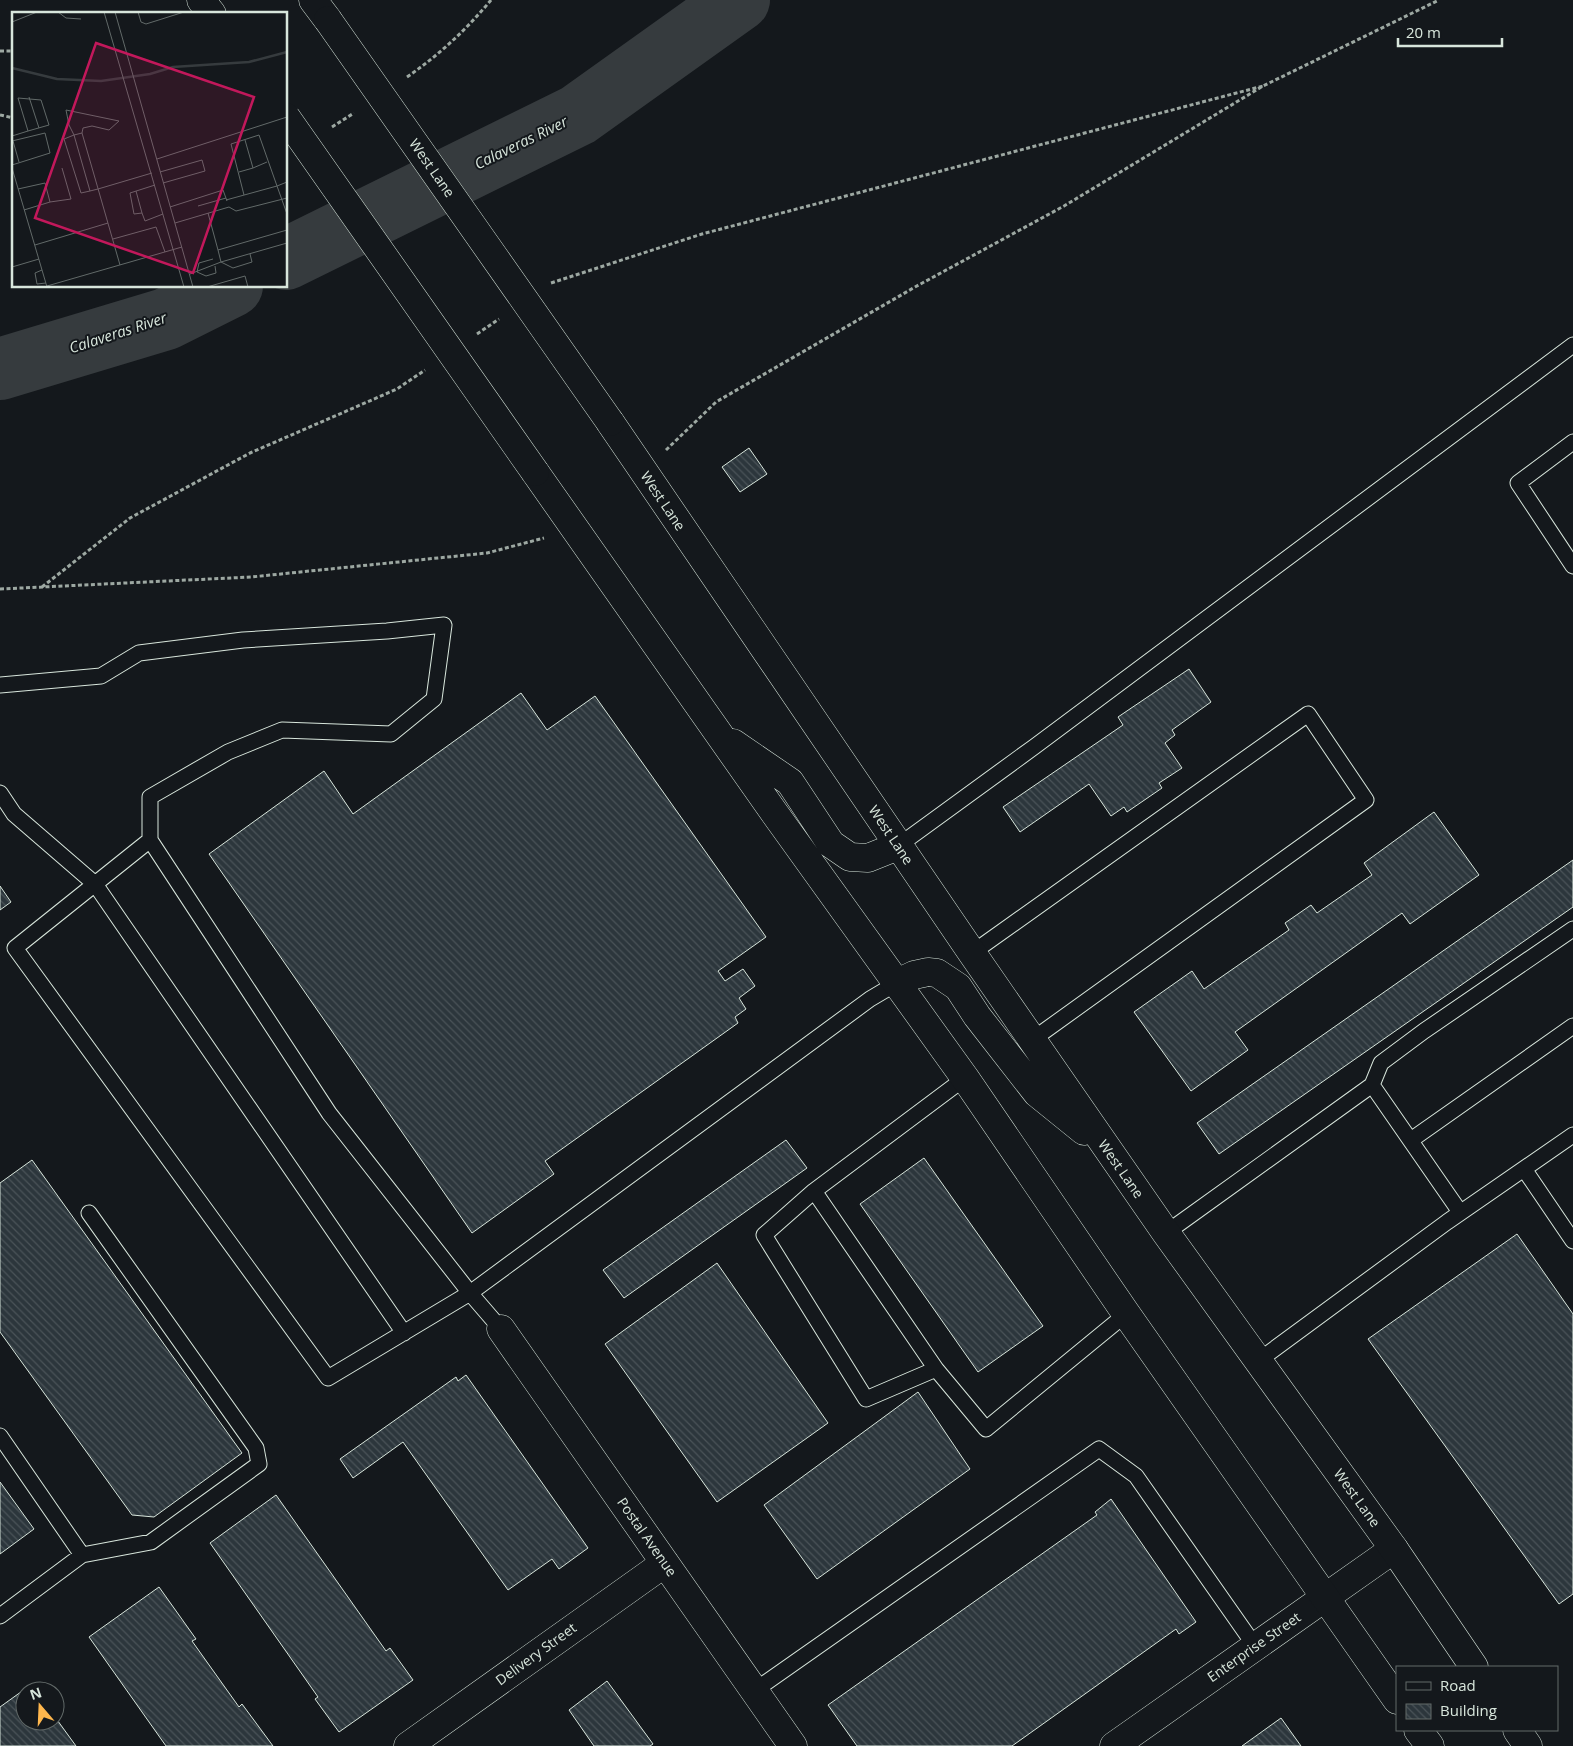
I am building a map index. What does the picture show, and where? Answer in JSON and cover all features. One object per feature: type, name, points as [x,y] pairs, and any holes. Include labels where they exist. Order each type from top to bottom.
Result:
[{"type":"main road","points":[[201,0],[210,12]]},
{"type":"main road","name":"West Lane","points":[[320,10],[610,422],[898,846],[1108,1150],[1394,1549],[1473,1666]]},
{"type":"main road","points":[[288,120],[717,732],[965,1078],[1125,1312],[1396,1699]]},
{"type":"main road","points":[[717,732],[790,782],[830,844],[850,857],[868,858],[898,846]]},
{"type":"main road","points":[[897,983],[914,975],[928,972],[937,973],[958,987],[977,1016],[1037,1093],[1108,1150]]},
{"type":"main road","name":"Postal Avenue","points":[[501,1329],[793,1746]]},
{"type":"main road","name":"Enterprise Street","points":[[1114,1746],[1394,1549]]},
{"type":"main road","name":"Delivery Street","points":[[408,1746],[665,1563]]},
{"type":"main road","points":[[1419,1731],[1430,1746]]},
{"type":"main road","points":[[1518,1731],[1528,1746]]},
{"type":"lane","points":[[898,846],[1034,747],[1573,345]]},
{"type":"lane","points":[[1573,442],[1518,484],[1573,566]]},
{"type":"lane","points":[[0,685],[101,676],[139,653],[243,640],[387,631],[444,625],[434,699],[391,734],[282,730],[228,752],[150,797],[150,840],[329,1114],[470,1293],[501,1329]]},
{"type":"lane","points":[[972,953],[1308,714],[1366,800],[1032,1040]]},
{"type":"lane","points":[[0,793],[14,814],[95,884],[404,1334]]},
{"type":"lane","points":[[150,840],[15,948],[328,1378],[470,1293],[870,999],[897,983]]},
{"type":"lane","points":[[1166,1233],[1372,1085],[1381,1063],[1424,1031],[1573,929]]},
{"type":"lane","points":[[1410,1140],[1573,1026]]},
{"type":"lane","points":[[936,1369],[866,1399],[764,1235],[814,1191],[965,1078]]},
{"type":"lane","points":[[1372,1085],[1460,1212]]},
{"type":"lane","points":[[1258,1361],[1460,1212],[1573,1135]]},
{"type":"lane","points":[[1524,1169],[1573,1241]]},
{"type":"lane","points":[[814,1191],[936,1369],[986,1429],[1120,1319],[1125,1312]]},
{"type":"lane","points":[[0,1616],[82,1555],[151,1542],[259,1464],[256,1448],[88,1213]]},
{"type":"lane","points":[[0,1436],[82,1555]]},
{"type":"lane","points":[[754,1691],[1099,1449],[1136,1476],[1256,1646]]},
{"type":"path","points":[[643,472],[716,402],[915,287],[1064,206],[1263,86],[1438,0]]},
{"type":"path","points":[[544,288],[552,282],[702,234],[1263,86]]},
{"type":"path","points":[[470,339],[503,316]]},
{"type":"path","points":[[42,587],[130,518],[250,453],[397,389],[430,367]]},
{"type":"path","points":[[0,589],[251,577],[486,553],[576,530]]},
{"type":"building","points":[[749,448],[767,474],[740,492],[722,467]]},
{"type":"building","points":[[1189,669],[1211,702],[1172,730],[1175,735],[1165,743],[1182,768],[1159,783],[1162,788],[1127,812],[1124,807],[1111,816],[1089,784],[1020,832],[1003,807],[1123,725],[1118,717]]},
{"type":"building","points":[[521,693],[547,730],[595,696],[766,937],[718,971],[725,981],[743,969],[755,986],[739,998],[746,1009],[735,1017],[738,1023],[545,1161],[554,1174],[472,1233],[209,854],[324,771],[353,814]]},
{"type":"building","points":[[1434,812],[1479,875],[1410,924],[1402,913],[1235,1032],[1248,1050],[1191,1091],[1134,1012],[1192,971],[1204,989],[1289,930],[1285,923],[1311,905],[1317,913],[1372,875],[1364,863]]},
{"type":"building","points":[[1573,860],[1573,907],[1219,1154],[1197,1123]]},
{"type":"building","points":[[0,886],[11,902],[0,910]]},
{"type":"building","points":[[786,1140],[807,1168],[624,1298],[603,1270]]},
{"type":"building","points":[[924,1158],[1043,1326],[978,1372],[860,1204]]},
{"type":"building","points":[[32,1160],[242,1453],[154,1517],[132,1515],[0,1332],[0,1183]]},
{"type":"building","points":[[1517,1234],[1573,1314],[1573,1594],[1559,1604],[1368,1339]]},
{"type":"building","points":[[717,1263],[828,1423],[717,1502],[605,1344]]},
{"type":"building","points":[[466,1375],[588,1548],[559,1569],[552,1559],[508,1590],[403,1442],[353,1478],[340,1459],[456,1377],[458,1381]]},
{"type":"building","points":[[918,1392],[970,1469],[817,1579],[764,1505]]},
{"type":"building","points":[[0,1482],[34,1529],[0,1554]]},
{"type":"building","points":[[276,1495],[386,1651],[390,1648],[413,1680],[339,1732],[315,1699],[318,1697],[210,1543]]},
{"type":"building","points":[[1111,1499],[1196,1622],[1179,1634],[1176,1629],[1012,1746],[857,1746],[828,1705],[1097,1515],[1095,1512]]},
{"type":"building","points":[[159,1587],[196,1639],[192,1641],[239,1707],[242,1704],[273,1746],[166,1746],[89,1637]]},
{"type":"building","points":[[607,1681],[653,1744],[650,1746],[594,1746],[569,1710]]},
{"type":"building","points":[[15,1696],[15,1731],[65,1731],[76,1746],[0,1746],[0,1707]]},
{"type":"building","points":[[1281,1718],[1301,1746],[1242,1746]]},
{"type":"waterway","name":"Calaveras River","points":[[288,258],[578,115],[739,0]]},
{"type":"waterway","name":"Calaveras River","points":[[0,369],[166,319],[228,288]]}]
